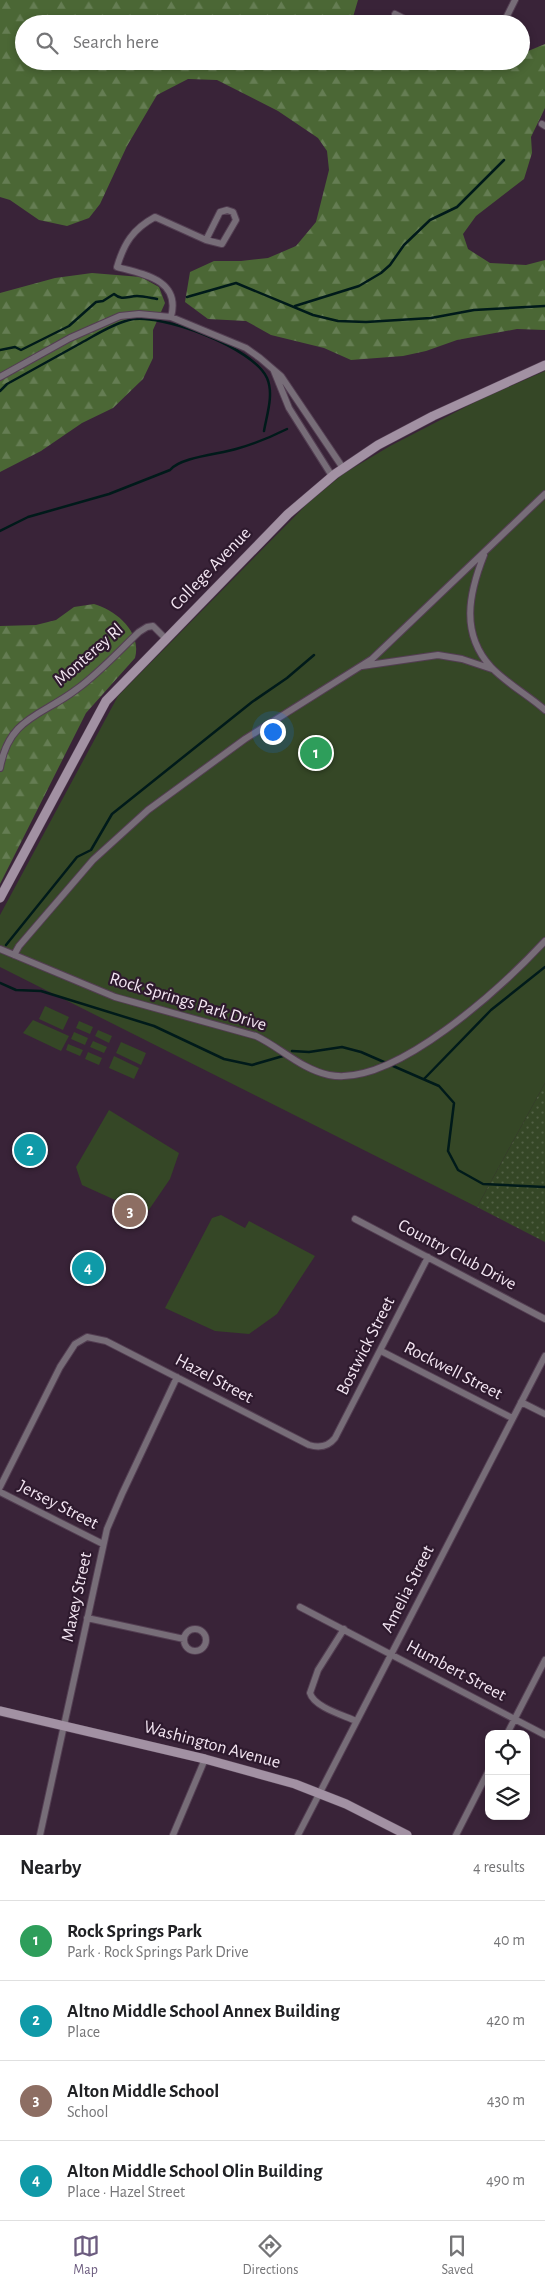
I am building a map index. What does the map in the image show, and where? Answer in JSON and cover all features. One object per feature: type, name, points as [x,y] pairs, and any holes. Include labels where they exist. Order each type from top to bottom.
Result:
[{"type":"main road","name":"College Avenue","points":[[0,898],[101,707],[282,520],[332,476],[378,445],[425,420],[545,365]]},
{"type":"main road","name":"Washington Avenue","points":[[0,1711],[205,1759],[319,1793],[407,1835]]},
{"type":"street","points":[[508,15],[515,0]]},
{"type":"street","points":[[171,317],[173,301],[170,292],[163,284],[138,272],[117,267],[123,248],[130,236],[155,217],[206,240],[220,245],[225,242],[236,220],[233,212],[227,210],[220,212],[206,240]]},
{"type":"street","points":[[0,378],[70,338],[120,316],[139,314],[171,317],[246,348],[260,358],[288,385],[343,468]]},
{"type":"street","points":[[274,371],[289,408],[332,476]]},
{"type":"street","points":[[14,956],[18,946],[69,886],[148,810],[246,739],[362,666],[545,494]]},
{"type":"street","points":[[485,552],[472,584],[469,606],[476,642],[483,657],[493,669],[545,710]]},
{"type":"street","name":"Monterey Rl","points":[[0,768],[6,746],[22,724],[45,707],[76,691],[139,632],[153,626],[166,639]]},
{"type":"street","points":[[362,666],[438,654],[493,669]]},
{"type":"street","name":"Rock Springs Park Drive","points":[[0,949],[115,997],[256,1036],[306,1067],[322,1073],[346,1076],[372,1071],[402,1058],[474,1006],[545,940]]},
{"type":"street","name":"Country Club Drive","points":[[355,1219],[545,1319]]},
{"type":"street","name":"Bostwick Street","points":[[327,1445],[335,1438],[428,1257]]},
{"type":"street","name":"Hazel Street","points":[[0,1487],[60,1367],[75,1344],[87,1337],[106,1341],[302,1442],[314,1446],[327,1445]]},
{"type":"street","name":"Rockwell Street","points":[[381,1351],[512,1418]]},
{"type":"street","name":"Amelia Street","points":[[298,1835],[545,1356]]},
{"type":"street","name":"Maxey Street","points":[[40,1835],[103,1544],[118,1502],[177,1377]]},
{"type":"street","points":[[521,1402],[545,1414]]},
{"type":"street","name":"Jersey Street","points":[[0,1492],[103,1544]]},
{"type":"street","name":"Humbert Street","points":[[300,1606],[545,1735]]},
{"type":"street","points":[[87,1618],[184,1638]]},
{"type":"street","points":[[344,1629],[318,1670],[310,1692],[313,1699],[356,1721]]},
{"type":"street","points":[[509,1730],[545,1660]]},
{"type":"street","points":[[172,1835],[205,1759]]},
{"type":"street","points":[[456,1835],[486,1775]]},
{"type":"green space","points":[[0,0],[358,0],[354,15],[15,15],[15,70],[530,70],[530,50],[545,44],[545,108],[531,137],[532,153],[524,179],[476,216],[463,234],[468,249],[490,263],[526,265],[545,260],[545,330],[517,329],[457,340],[426,351],[403,356],[351,360],[324,348],[271,335],[246,321],[208,319],[185,302],[190,272],[214,261],[268,258],[296,246],[316,222],[329,170],[327,151],[318,138],[278,111],[217,80],[188,79],[157,95],[127,146],[100,204],[89,218],[67,226],[39,220],[10,200],[0,197]]},
{"type":"green space","points":[[92,273],[141,277],[159,287],[165,303],[153,330],[153,358],[143,379],[113,408],[82,423],[41,451],[0,472],[0,293],[55,278]]},
{"type":"green space","points":[[545,371],[545,1083],[477,1207],[0,967],[0,915],[118,696],[307,504],[343,474],[390,446],[481,399]]},
{"type":"green space","points":[[94,604],[119,617],[126,624],[135,640],[135,658],[86,713],[0,884],[0,626],[36,625],[56,620],[74,607]]},
{"type":"green space","points":[[45,1006],[69,1017],[63,1030],[39,1019]]},
{"type":"green space","points":[[33,1020],[69,1036],[61,1051],[23,1033]]},
{"type":"green space","points":[[79,1021],[93,1027],[90,1034],[76,1028]]},
{"type":"green space","points":[[98,1030],[112,1036],[109,1043],[95,1036]]},
{"type":"green space","points":[[74,1032],[88,1038],[85,1045],[71,1039]]},
{"type":"green space","points":[[93,1041],[107,1047],[104,1053],[90,1047]]},
{"type":"green space","points":[[121,1042],[146,1053],[141,1065],[116,1053]]},
{"type":"green space","points":[[68,1044],[83,1050],[80,1056],[66,1050]]},
{"type":"green space","points":[[88,1052],[102,1058],[99,1065],[85,1059]]},
{"type":"green space","points":[[114,1056],[139,1068],[134,1079],[109,1068]]},
{"type":"green space","points":[[545,1083],[545,1242],[477,1207]]},
{"type":"green space","points":[[109,1110],[179,1153],[170,1179],[146,1214],[82,1185],[76,1167]]},
{"type":"green space","points":[[221,1215],[245,1228],[249,1221],[315,1256],[277,1314],[249,1334],[215,1331],[165,1308],[212,1218]]},
{"type":"waterway","points":[[295,306],[359,286],[381,273],[390,265],[404,245],[430,220],[457,207],[504,160]]},
{"type":"waterway","points":[[187,297],[236,283],[313,315],[338,321],[366,322],[431,318],[474,310],[545,306]]},
{"type":"waterway","points":[[0,350],[15,347],[21,350],[69,326],[96,302],[103,301],[114,294],[122,298],[137,296],[157,299]]},
{"type":"waterway","points":[[0,391],[7,384],[116,324],[129,320],[143,319],[162,321],[226,344],[259,367],[267,378],[270,391],[264,431]]},
{"type":"waterway","points":[[0,531],[28,517],[109,494],[170,470],[182,462],[243,447],[287,429]]},
{"type":"waterway","points":[[6,945],[77,857],[91,850],[112,814],[314,655]]},
{"type":"waterway","points":[[424,1079],[491,1010],[545,967]]},
{"type":"waterway","points":[[0,983],[16,990],[41,991],[154,1026],[224,1059],[252,1065],[283,1056]]},
{"type":"waterway","points":[[292,1051],[309,1052],[342,1047],[361,1052],[439,1086],[454,1103],[448,1151],[458,1170],[483,1184],[545,1187]]},
{"type":"place","name":"Rock Springs Park","points":[[316,753]]},
{"type":"place","name":"Altno Middle School Annex Building","points":[[30,1150]]},
{"type":"place","name":"Alton Middle School","points":[[130,1211]]},
{"type":"place","name":"Alton Middle School Olin Building","points":[[88,1268]]}]
